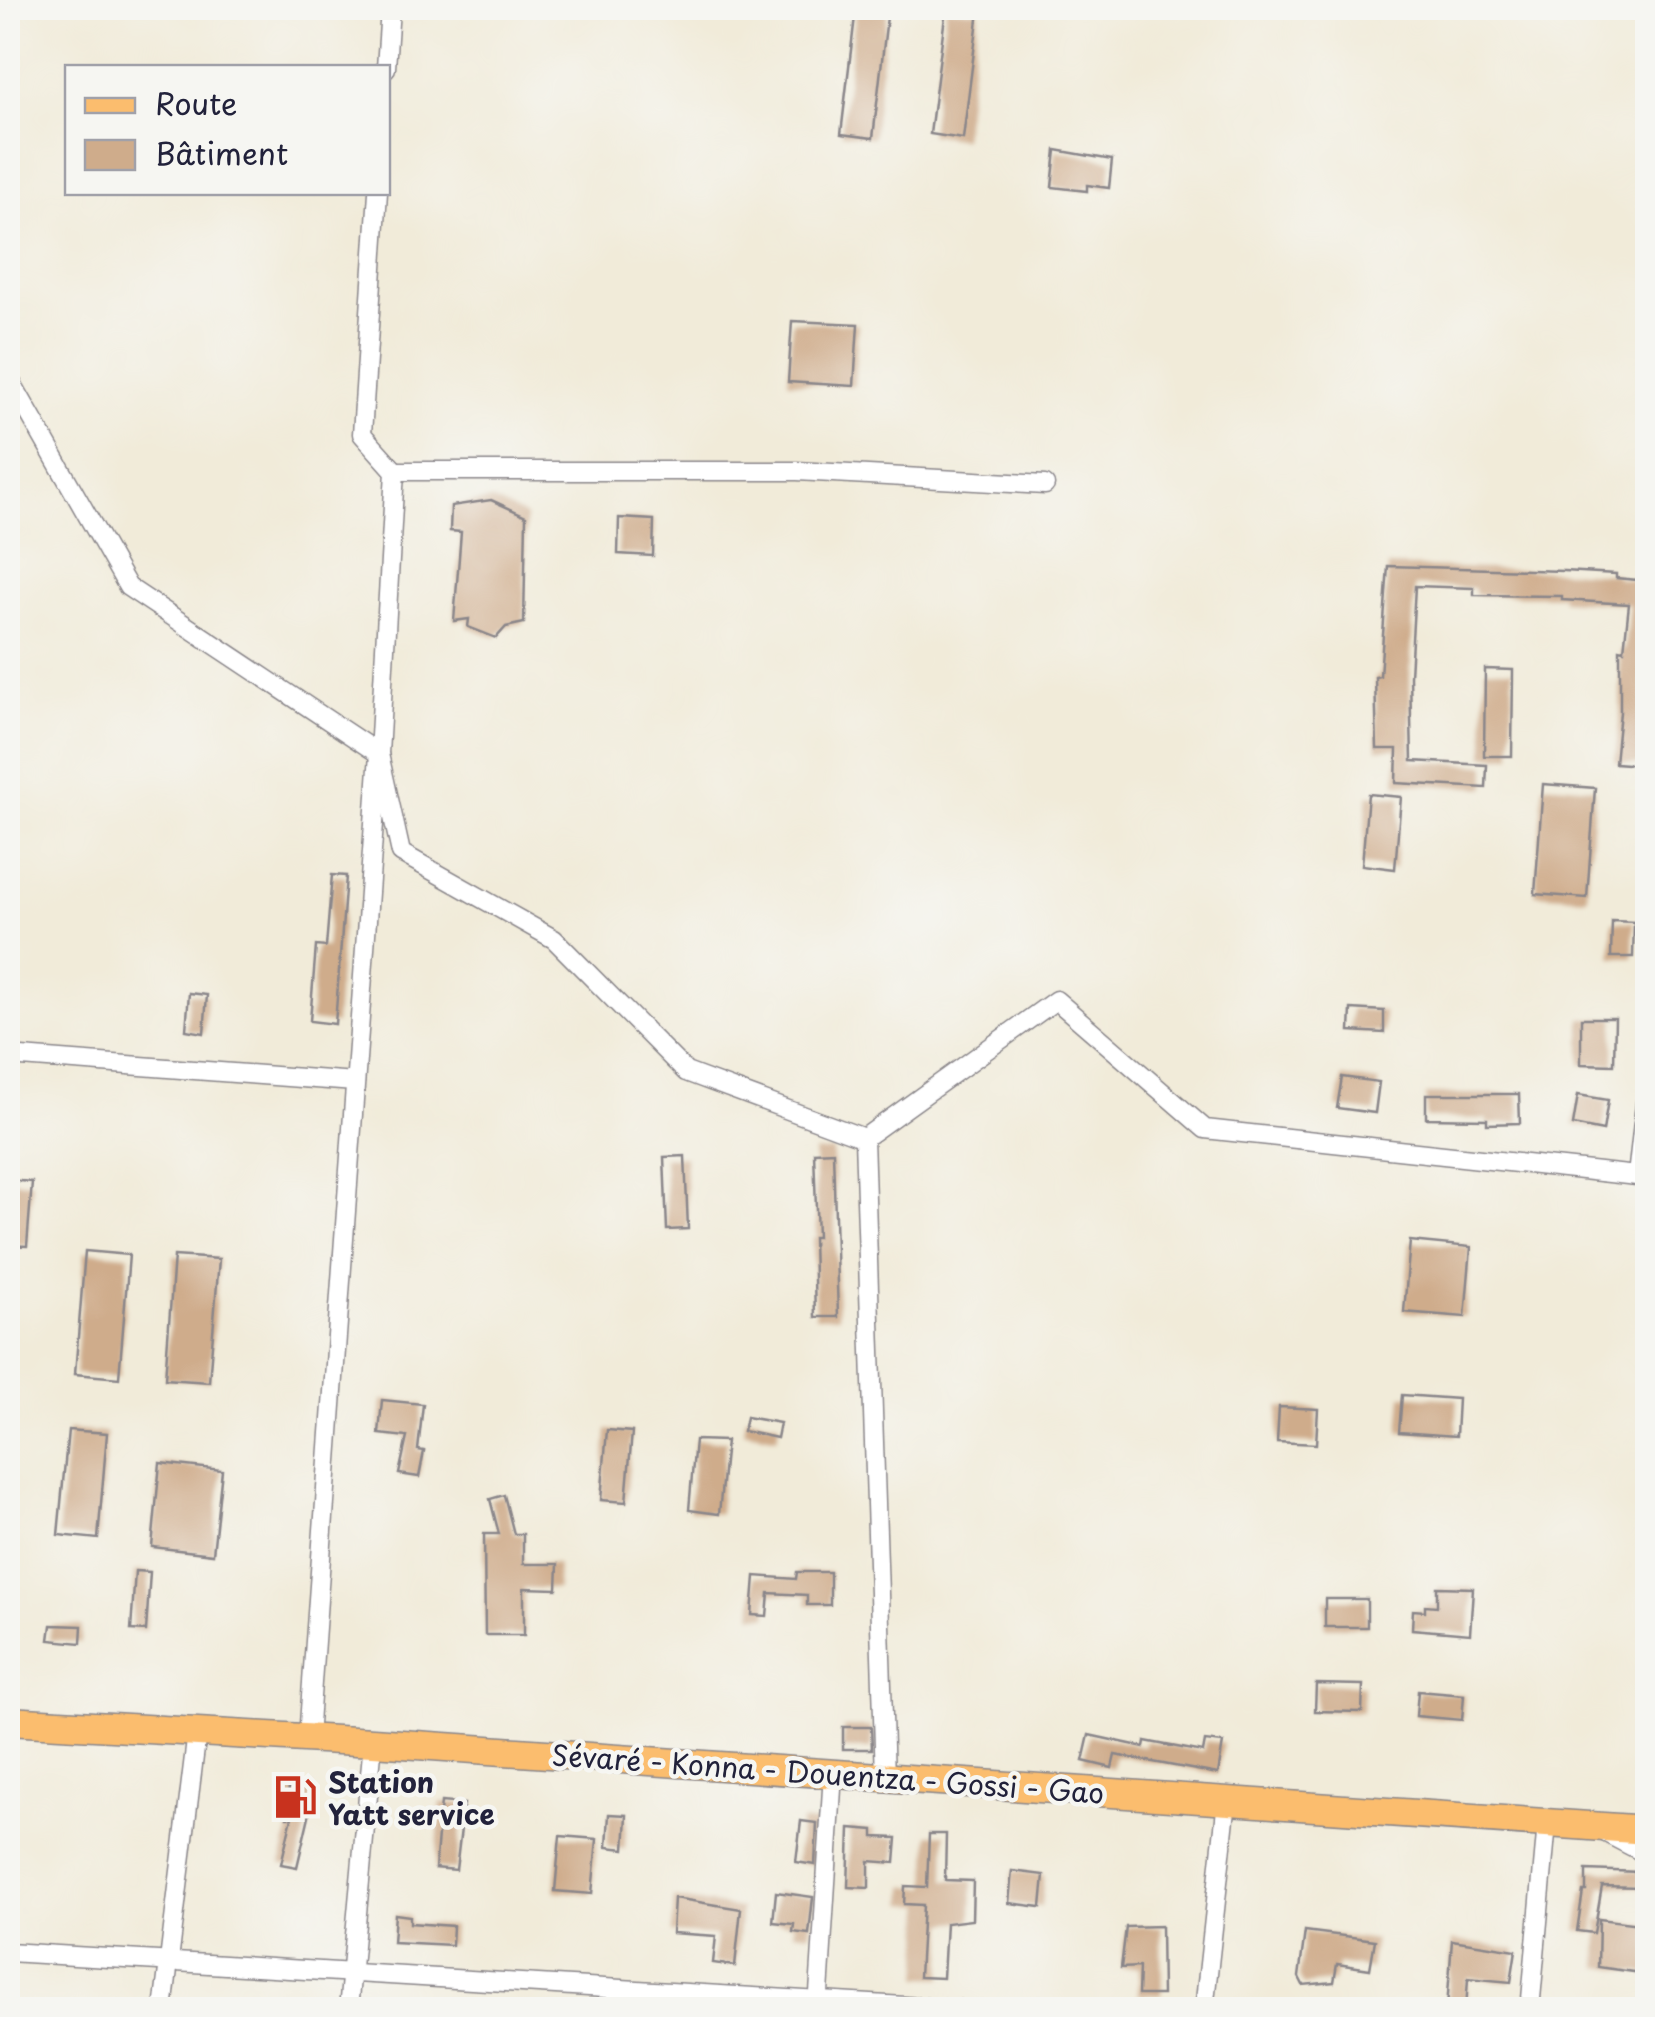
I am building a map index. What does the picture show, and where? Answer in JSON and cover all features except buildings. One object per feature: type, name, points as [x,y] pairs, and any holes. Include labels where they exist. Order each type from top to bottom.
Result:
[{"type":"main road","name":"Sévaré - Konna - Douentza - Gossi - Gao","points":[[8,1721],[373,1742],[1648,1830]]},
{"type":"street","points":[[386,65],[390,8]]},
{"type":"street","points":[[308,1738],[379,754],[395,472],[362,434],[378,195]]},
{"type":"street","points":[[8,376],[128,587],[379,754],[401,853],[554,939],[686,1072],[864,1138]]},
{"type":"street","points":[[395,472],[796,471],[1044,484]]},
{"type":"street","points":[[864,1138],[1056,1000],[1205,1128],[1642,1177],[1648,1077]]},
{"type":"street","points":[[8,1056],[355,1082]]},
{"type":"street","points":[[864,1138],[885,1777]]},
{"type":"street","points":[[163,2010],[197,1732]]},
{"type":"street","points":[[348,2010],[373,1742]]},
{"type":"street","points":[[818,2005],[833,1774]]},
{"type":"street","points":[[1204,2010],[1227,1800]]},
{"type":"street","points":[[1530,2010],[1548,1822]]},
{"type":"street","points":[[1590,1826],[1648,1854]]},
{"type":"street","points":[[8,1952],[818,2005],[971,2010]]},
{"type":"place","name":"Station Yatt service","points":[[295,1797]]}]
